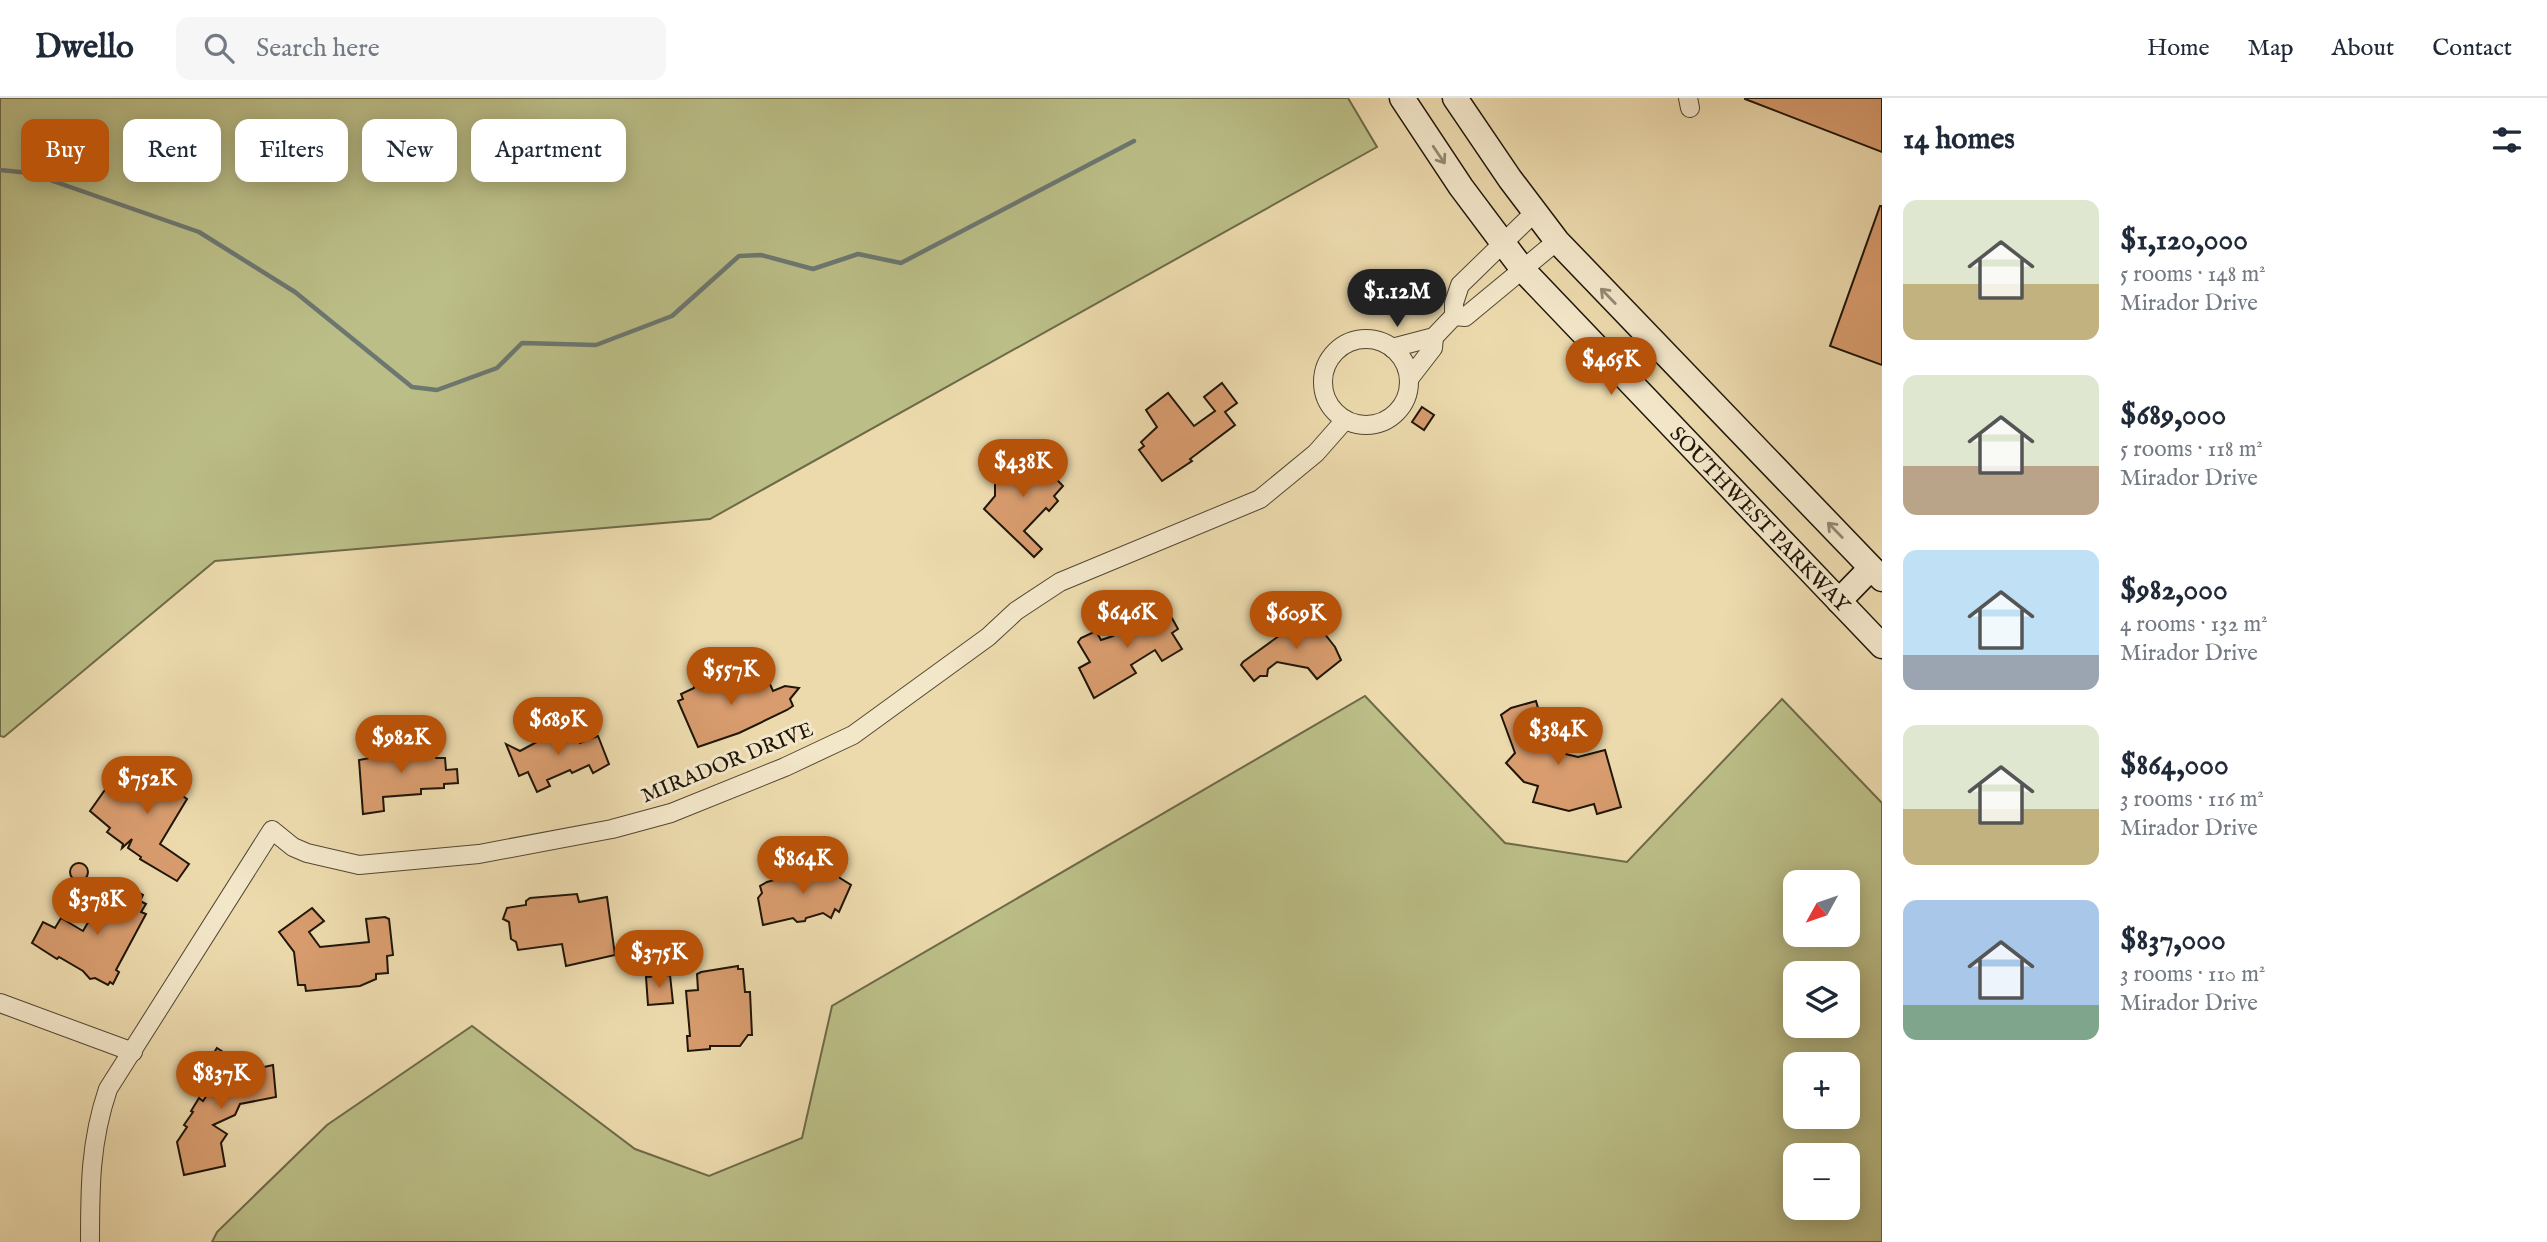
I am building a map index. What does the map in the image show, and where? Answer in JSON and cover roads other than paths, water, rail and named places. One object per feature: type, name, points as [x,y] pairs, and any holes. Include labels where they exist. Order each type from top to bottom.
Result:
[{"type":"main road","name":"SOUTHWEST PARKWAY","points":[[1402,98],[1502,244],[1524,271],[1882,646]]},
{"type":"main road","points":[[1455,98],[1557,242],[1877,574],[1839,601]]},
{"type":"street","points":[[1392,348],[1434,337],[1454,316],[1454,303],[1460,285],[1535,212]]},
{"type":"street","points":[[1454,316],[1465,317],[1557,242]]},
{"type":"street","points":[[1409,379],[1433,348],[1434,337]]},
{"type":"street","points":[[1358,340],[1381,342],[1392,348],[1401,357],[1409,379],[1408,394],[1394,416],[1370,426],[1345,420],[1336,413],[1324,393],[1325,370],[1330,359],[1337,351],[1358,340]]},
{"type":"street","name":"MIRADOR DRIVE","points":[[133,1052],[272,830],[293,847],[307,853],[359,865],[479,854],[612,829],[671,813],[785,767],[853,735],[988,637],[1016,611],[1060,582],[1260,499],[1316,453],[1345,420]]},
{"type":"street","points":[[0,1003],[133,1052],[108,1089],[96,1124],[89,1192],[90,1242]]},
{"type":"waterway","points":[[0,170],[30,173],[199,232],[295,292],[412,387],[437,390],[497,368],[522,343],[596,345],[672,316],[739,256],[761,255],[813,269],[858,254],[901,263],[1134,141]]}]
